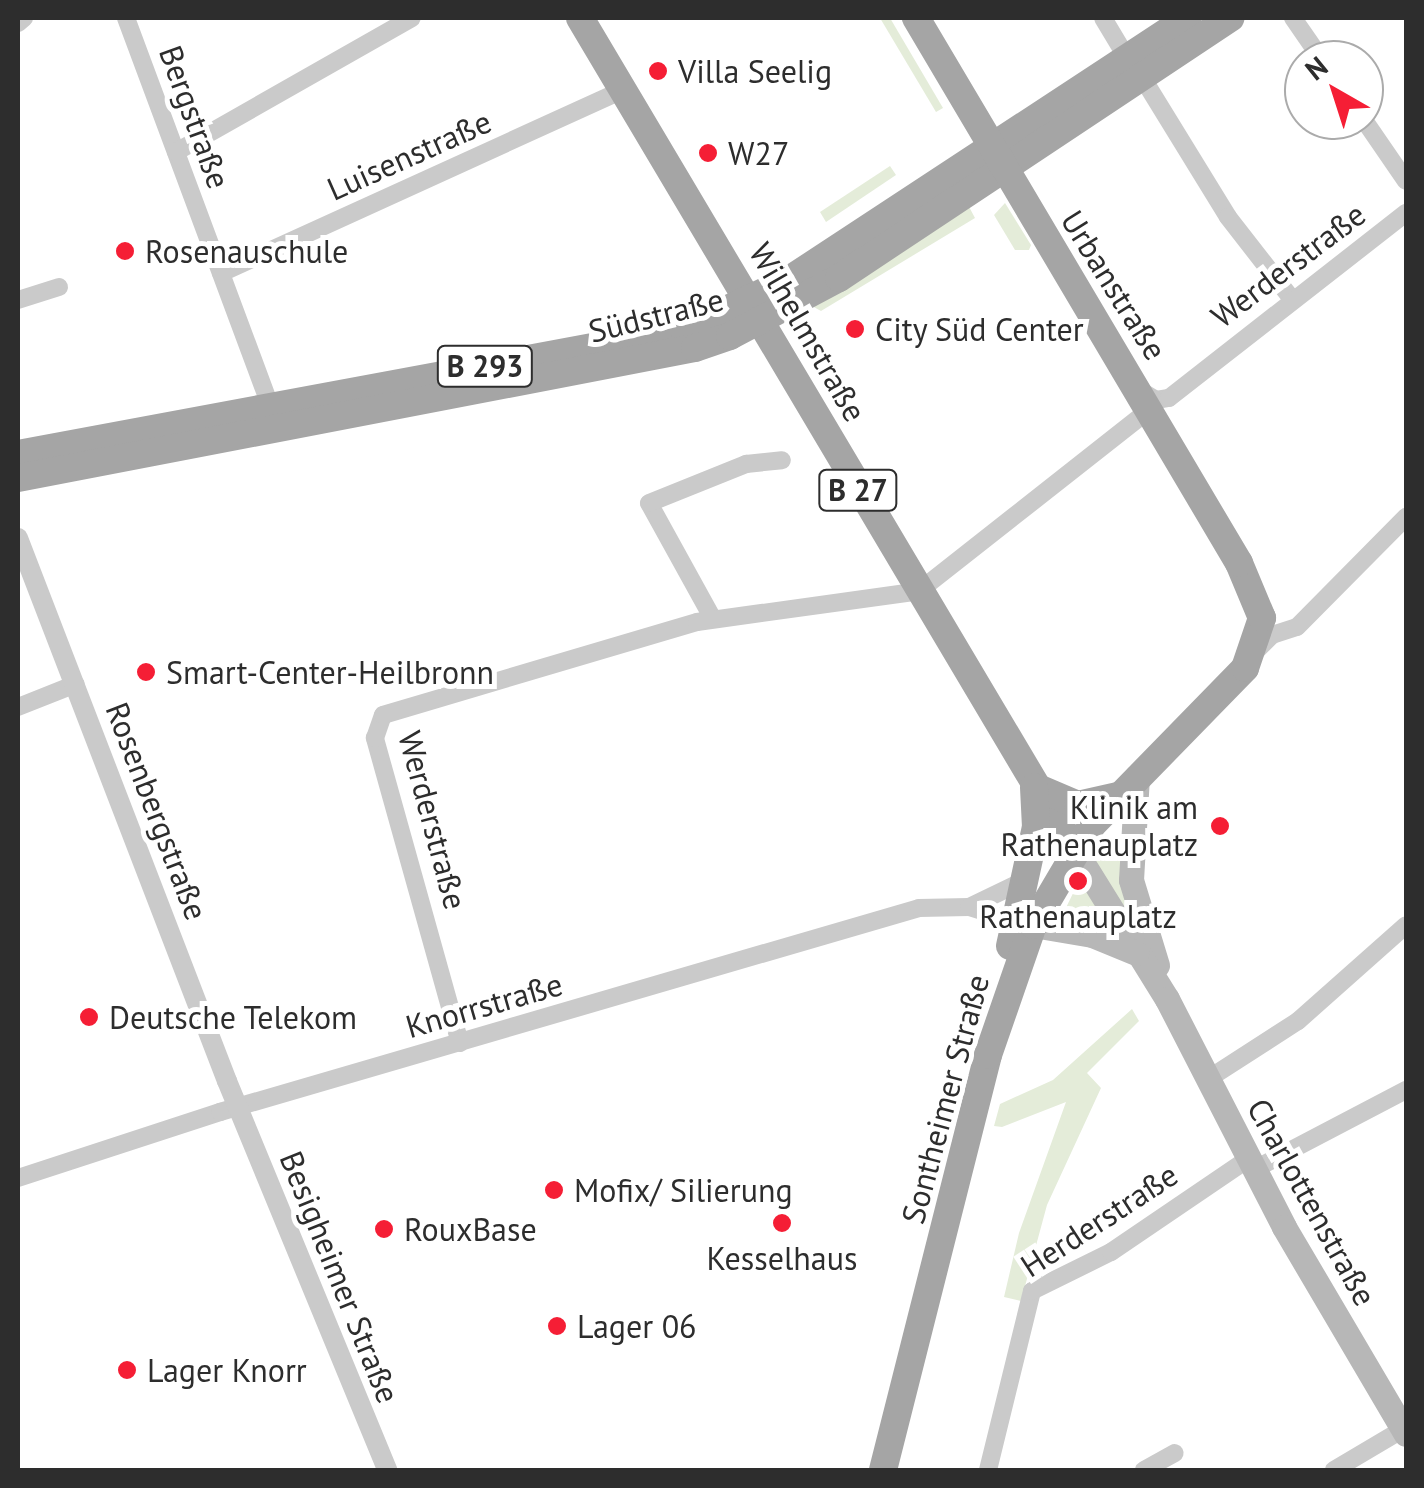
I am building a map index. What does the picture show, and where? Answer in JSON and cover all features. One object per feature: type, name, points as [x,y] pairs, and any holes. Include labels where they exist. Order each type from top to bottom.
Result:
[{"type":"main road","name":"Wilhelmstraße","points":[[580,18],[757,311],[967,678],[1074,849]]},
{"type":"main road","name":"Urbanstraße","points":[[916,18],[996,157],[1149,399],[1253,589]]},
{"type":"main road","name":"Südstraße","points":[[1138,73],[1188,18]]},
{"type":"main road","name":"Südstraße","points":[[18,478],[695,348],[996,157],[1230,18]]},
{"type":"main road","name":"Südstraße","points":[[18,454],[684,330],[757,311]]},
{"type":"main road","points":[[1253,589],[1262,618],[1254,653]]},
{"type":"main road","name":"Sontheimer Straße","points":[[883,1470],[1024,924],[1074,849],[1128,786],[1240,676],[1254,653]]},
{"type":"main road","points":[[1128,786],[1078,805],[1034,786],[1036,827],[1026,880],[1024,924],[1092,936],[1136,953]]},
{"type":"main road","name":"Charlottenstraße","points":[[1128,786],[1131,880],[1166,999]]},
{"type":"main road","name":"Charlottenstraße","points":[[1074,849],[1166,999],[1251,1165],[1405,1431]]},
{"type":"street","points":[[18,24],[24,18]]},
{"type":"street","name":"Bergstraße","points":[[126,18],[270,406]]},
{"type":"street","points":[[176,152],[412,18]]},
{"type":"street","points":[[1103,18],[1228,217],[1291,298]]},
{"type":"street","points":[[1292,18],[1308,40]]},
{"type":"street","name":"Luisenstraße","points":[[221,273],[622,90]]},
{"type":"street","points":[[1378,140],[1406,181]]},
{"type":"street","name":"Werderstraße","points":[[460,1043],[375,738],[377,723],[401,706],[712,619],[919,591],[1149,399],[1196,373],[1406,213]]},
{"type":"street","points":[[18,300],[59,287]]},
{"type":"street","points":[[712,619],[649,504],[746,464],[782,460]]},
{"type":"street","points":[[1254,653],[1308,613],[1406,517]]},
{"type":"street","name":"Rosenbergstraße","points":[[18,538],[237,1106]]},
{"type":"street","points":[[1253,589],[1282,618],[1308,613]]},
{"type":"street","points":[[18,707],[76,684]]},
{"type":"street","name":"Knorrstraße","points":[[969,907],[1026,880]]},
{"type":"street","name":"Knorrstraße","points":[[18,1178],[237,1106],[919,908],[969,907],[1024,924]]},
{"type":"street","points":[[1208,1079],[1310,1011],[1406,924]]},
{"type":"street","name":"Herderstraße","points":[[988,1470],[1032,1291],[1111,1252],[1251,1165],[1406,1090]]},
{"type":"street","name":"Besigheimer Straße","points":[[237,1106],[387,1470]]},
{"type":"street","points":[[1334,1470],[1405,1431]]},
{"type":"street","points":[[1144,1470],[1176,1454]]},
{"type":"green space","points":[[880,18],[890,18],[943,108],[936,112]]},
{"type":"green space","points":[[890,166],[896,175],[826,222],[820,212]]},
{"type":"green space","points":[[967,203],[975,218],[821,311],[812,306]]},
{"type":"green space","points":[[1005,203],[1031,245],[1029,250],[1015,250],[994,215]]},
{"type":"green space","points":[[1107,847],[1121,848],[1135,930],[1092,866]]},
{"type":"green space","points":[[1080,879],[1115,937],[1059,922]]},
{"type":"green space","points":[[1132,1009],[1139,1021],[1087,1073],[1101,1088],[1047,1205],[1021,1301],[1004,1297],[1019,1233],[1066,1102],[1002,1127],[994,1126],[1000,1104],[1053,1080]]},
{"type":"place","name":"Villa Seelig","points":[[658,71]]},
{"type":"place","name":"W27","points":[[708,153]]},
{"type":"place","name":"Rosenauschule","points":[[125,251]]},
{"type":"place","name":"City Süd Center","points":[[855,329]]},
{"type":"place","name":"Smart-Center-Heilbronn","points":[[146,672]]},
{"type":"place","name":"Klinik am Rathenauplatz","points":[[1220,826]]},
{"type":"place","name":"Rathenauplatz","points":[[1078,881]]},
{"type":"place","name":"Deutsche Telekom","points":[[89,1017]]},
{"type":"place","name":"Mofix/ Silierung","points":[[554,1190]]},
{"type":"place","name":"Kesselhaus","points":[[782,1223]]},
{"type":"place","name":"RouxBase","points":[[384,1229]]},
{"type":"place","name":"Lager 06","points":[[557,1326]]},
{"type":"place","name":"Lager Knorr","points":[[127,1370]]}]
